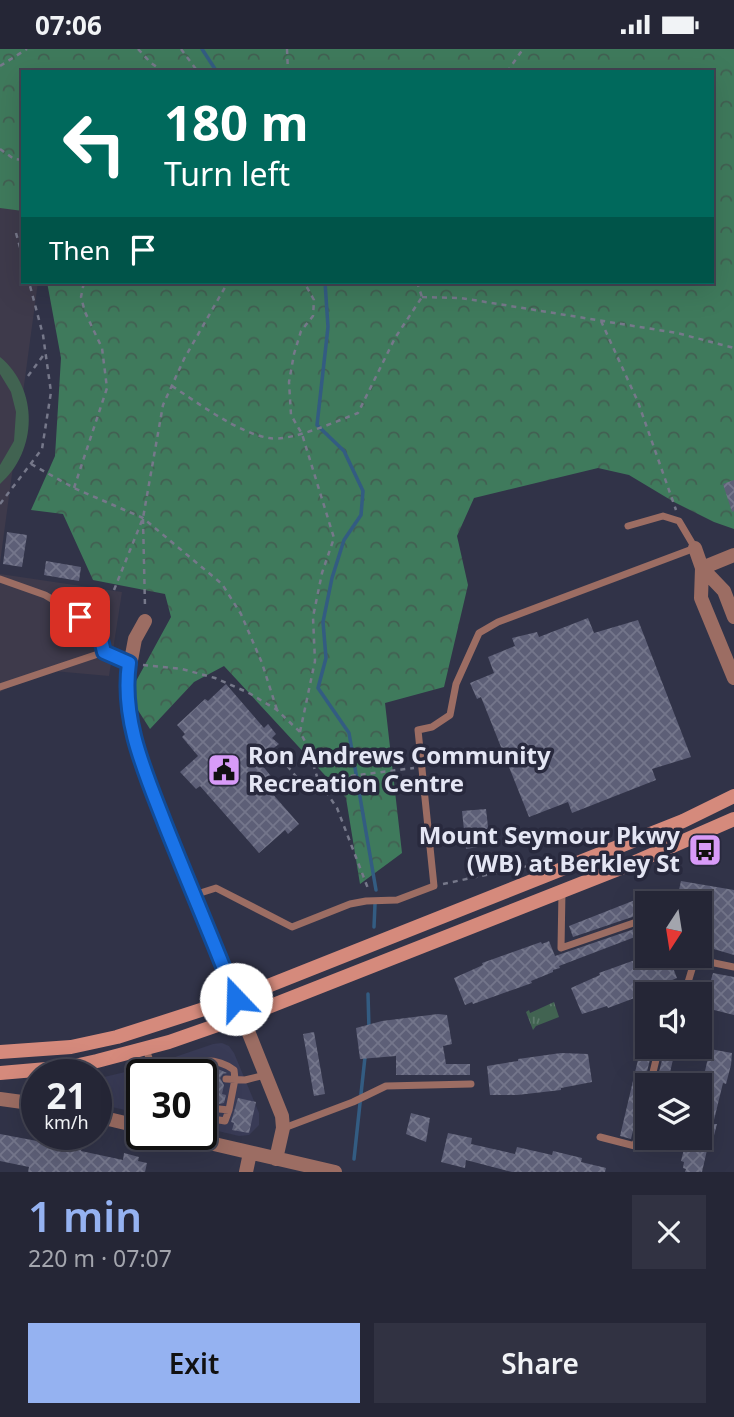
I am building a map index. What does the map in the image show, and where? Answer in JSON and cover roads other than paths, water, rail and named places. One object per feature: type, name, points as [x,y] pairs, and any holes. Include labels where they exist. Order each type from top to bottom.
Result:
[{"type":"main road","points":[[0,1052],[71,1047],[117,1037],[236,999],[683,821],[734,796]]},
{"type":"main road","points":[[0,1073],[70,1067],[146,1049],[242,1017],[296,998],[733,821]]},
{"type":"street","points":[[695,548],[702,568],[701,599],[734,678]]},
{"type":"street","points":[[702,568],[734,555]]},
{"type":"street","points":[[702,568],[724,591],[734,617]]},
{"type":"street","points":[[145,621],[135,639],[126,687],[132,733],[154,796],[282,1116],[283,1128],[276,1159]]},
{"type":"street","points":[[0,1099],[21,1102]]},
{"type":"street","points":[[217,1145],[335,1172]]},
{"type":"street","points":[[246,1172],[250,1153]]},
{"type":"lane","points":[[193,895],[216,888],[292,927],[350,904],[397,900],[434,886],[418,730],[432,727],[450,715],[456,684],[479,633],[498,622],[695,548],[679,520],[663,516],[628,526]]},
{"type":"lane","points":[[0,579],[45,595],[98,627],[104,652]]},
{"type":"lane","points":[[0,687],[104,652],[129,663]]},
{"type":"lane","points":[[562,890],[561,948],[635,922]]},
{"type":"lane","points":[[712,962],[734,967]]},
{"type":"lane","points":[[146,1049],[149,1059]]},
{"type":"lane","points":[[217,1062],[226,1064],[234,1070],[235,1080],[225,1121],[217,1120]]},
{"type":"lane","points":[[226,1079],[246,1080],[265,1075]]},
{"type":"lane","points":[[283,1128],[353,1102],[386,1086],[471,1084]]},
{"type":"lane","points":[[219,1109],[229,1110]]},
{"type":"lane","points":[[600,1137],[635,1146]]},
{"type":"waterway","points":[[202,49],[216,70]]},
{"type":"waterway","points":[[325,284],[328,327],[317,425],[344,451],[363,491],[361,515],[344,540],[332,578],[323,622],[326,658],[318,688],[349,733],[376,890]]},
{"type":"waterway","points":[[374,927],[375,904]]},
{"type":"waterway","points":[[368,994],[369,1029]]},
{"type":"waterway","points":[[354,1159],[365,1057]]},
{"type":"place","name":"Ron Andrews Community Recreation Centre","points":[[224,770]]},
{"type":"place","name":"Mount Seymour Pkwy (WB) at Berkley St","points":[[705,850]]}]
